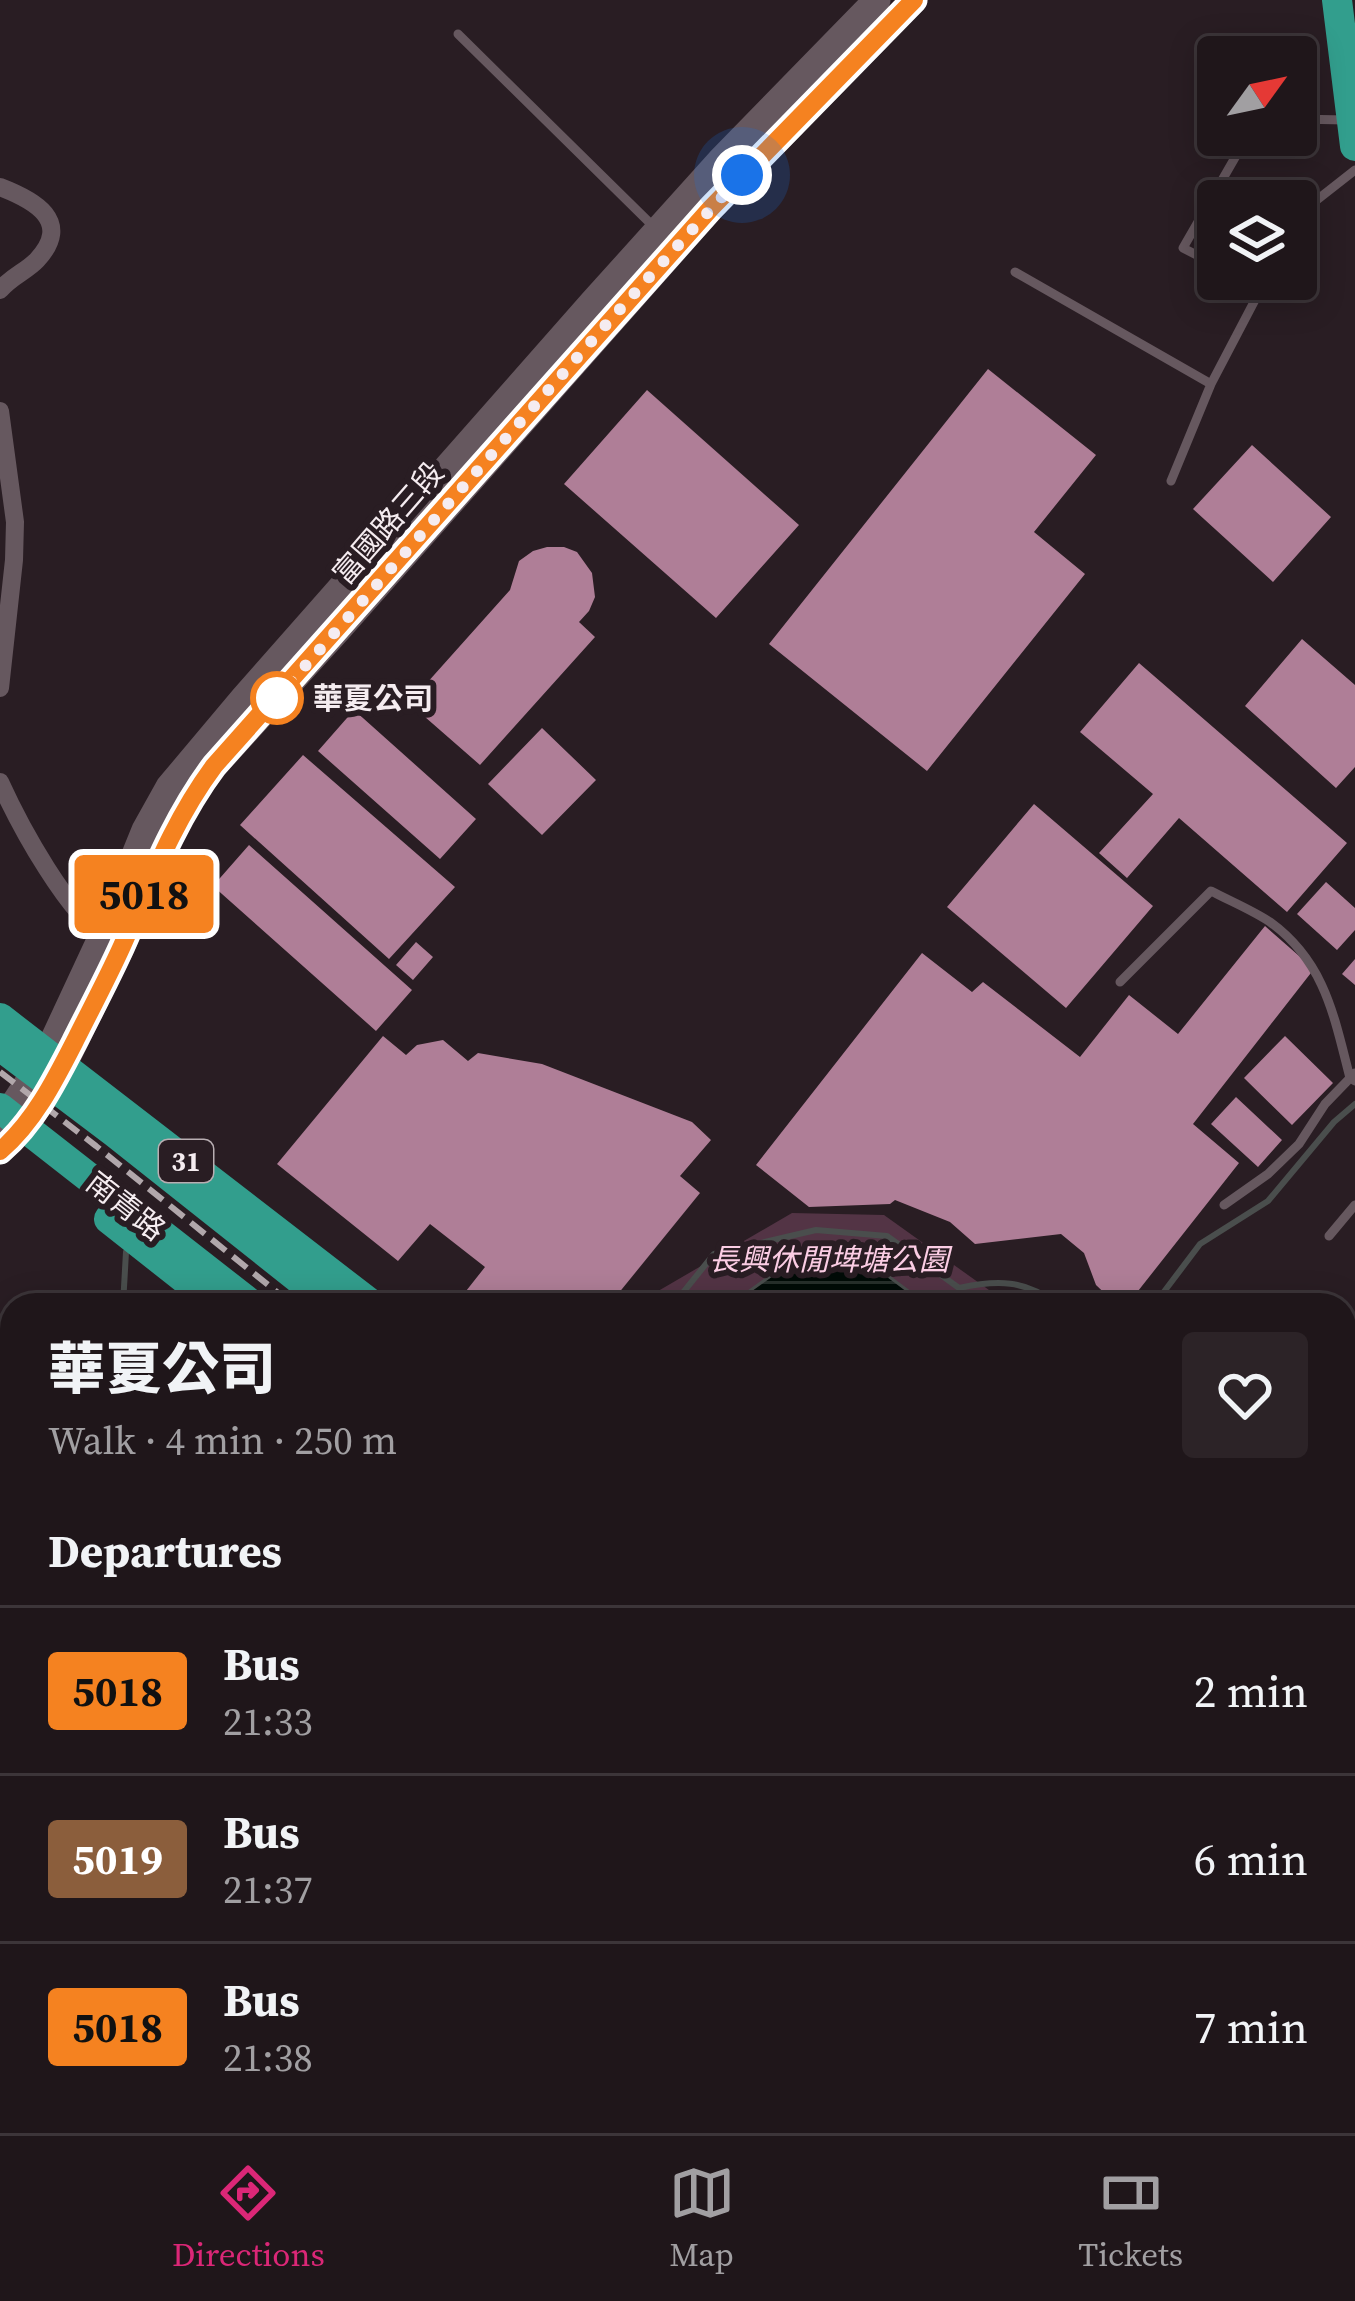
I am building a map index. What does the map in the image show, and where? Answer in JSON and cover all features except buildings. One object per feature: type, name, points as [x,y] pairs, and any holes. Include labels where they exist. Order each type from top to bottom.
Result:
[{"type":"main road","points":[[1337,0],[1353,133]]},
{"type":"main road","name":"31","points":[[0,1018],[50,1070],[204,1174],[357,1293]]},
{"type":"main road","name":"南青路","points":[[0,1046],[50,1070],[114,1132],[317,1293]]},
{"type":"main road","points":[[6,1129],[204,1293]]},
{"type":"main road","name":"南青路","points":[[6,1129],[235,1293]]},
{"type":"main road","name":"南青路","points":[[114,1132],[204,1174]]},
{"type":"street","name":"富國路三段","points":[[6,1129],[50,1070],[112,941],[189,799],[214,766],[328,623],[602,310],[659,231],[720,161],[877,0]]},
{"type":"street","name":"富國路三段","points":[[602,310],[711,208],[914,0]]},
{"type":"street","points":[[0,187],[28,198],[49,217],[51,231],[47,247],[34,264],[12,276],[0,290]]},
{"type":"street","points":[[0,411],[6,498],[15,522],[0,688]]},
{"type":"street","points":[[0,782],[74,911],[112,941]]},
{"type":"lane","points":[[458,34],[659,231]]},
{"type":"lane","points":[[1317,124],[1353,133]]},
{"type":"lane","points":[[1317,200],[1355,170]]},
{"type":"lane","points":[[1197,224],[1183,248],[1197,255]]},
{"type":"lane","points":[[1016,272],[1210,384]]},
{"type":"lane","points":[[1172,481],[1210,384],[1255,300]]},
{"type":"lane","points":[[1120,982],[1210,891],[1270,923],[1314,966],[1353,1077],[1325,1104],[1299,1144],[1268,1174],[1224,1205]]},
{"type":"lane","points":[[1329,1237],[1355,1205]]},
{"type":"green space","name":"長興休閒埤塘公園","points":[[792,1213],[884,1215],[993,1293],[655,1293]]},
{"type":"shaded area","points":[[872,1264],[911,1293],[747,1293],[786,1265]]},
{"type":"waterway","points":[[1163,1293],[1200,1244],[1268,1201],[1334,1122],[1355,1104]]},
{"type":"waterway","points":[[683,1293],[714,1254],[816,1230],[887,1236],[959,1288],[1010,1284],[1040,1293]]},
{"type":"waterway","points":[[124,1293],[126,1252]]},
{"type":"railway","points":[[0,1072],[278,1293]]},
{"type":"bus line","name":"5018","points":[[0,1151],[52,1086],[122,946],[160,856],[189,799],[214,766],[711,208],[914,0]]},
{"type":"place","name":"華夏公司","points":[[277,698]]},
{"type":"route","points":[[277,698],[742,175]]}]
